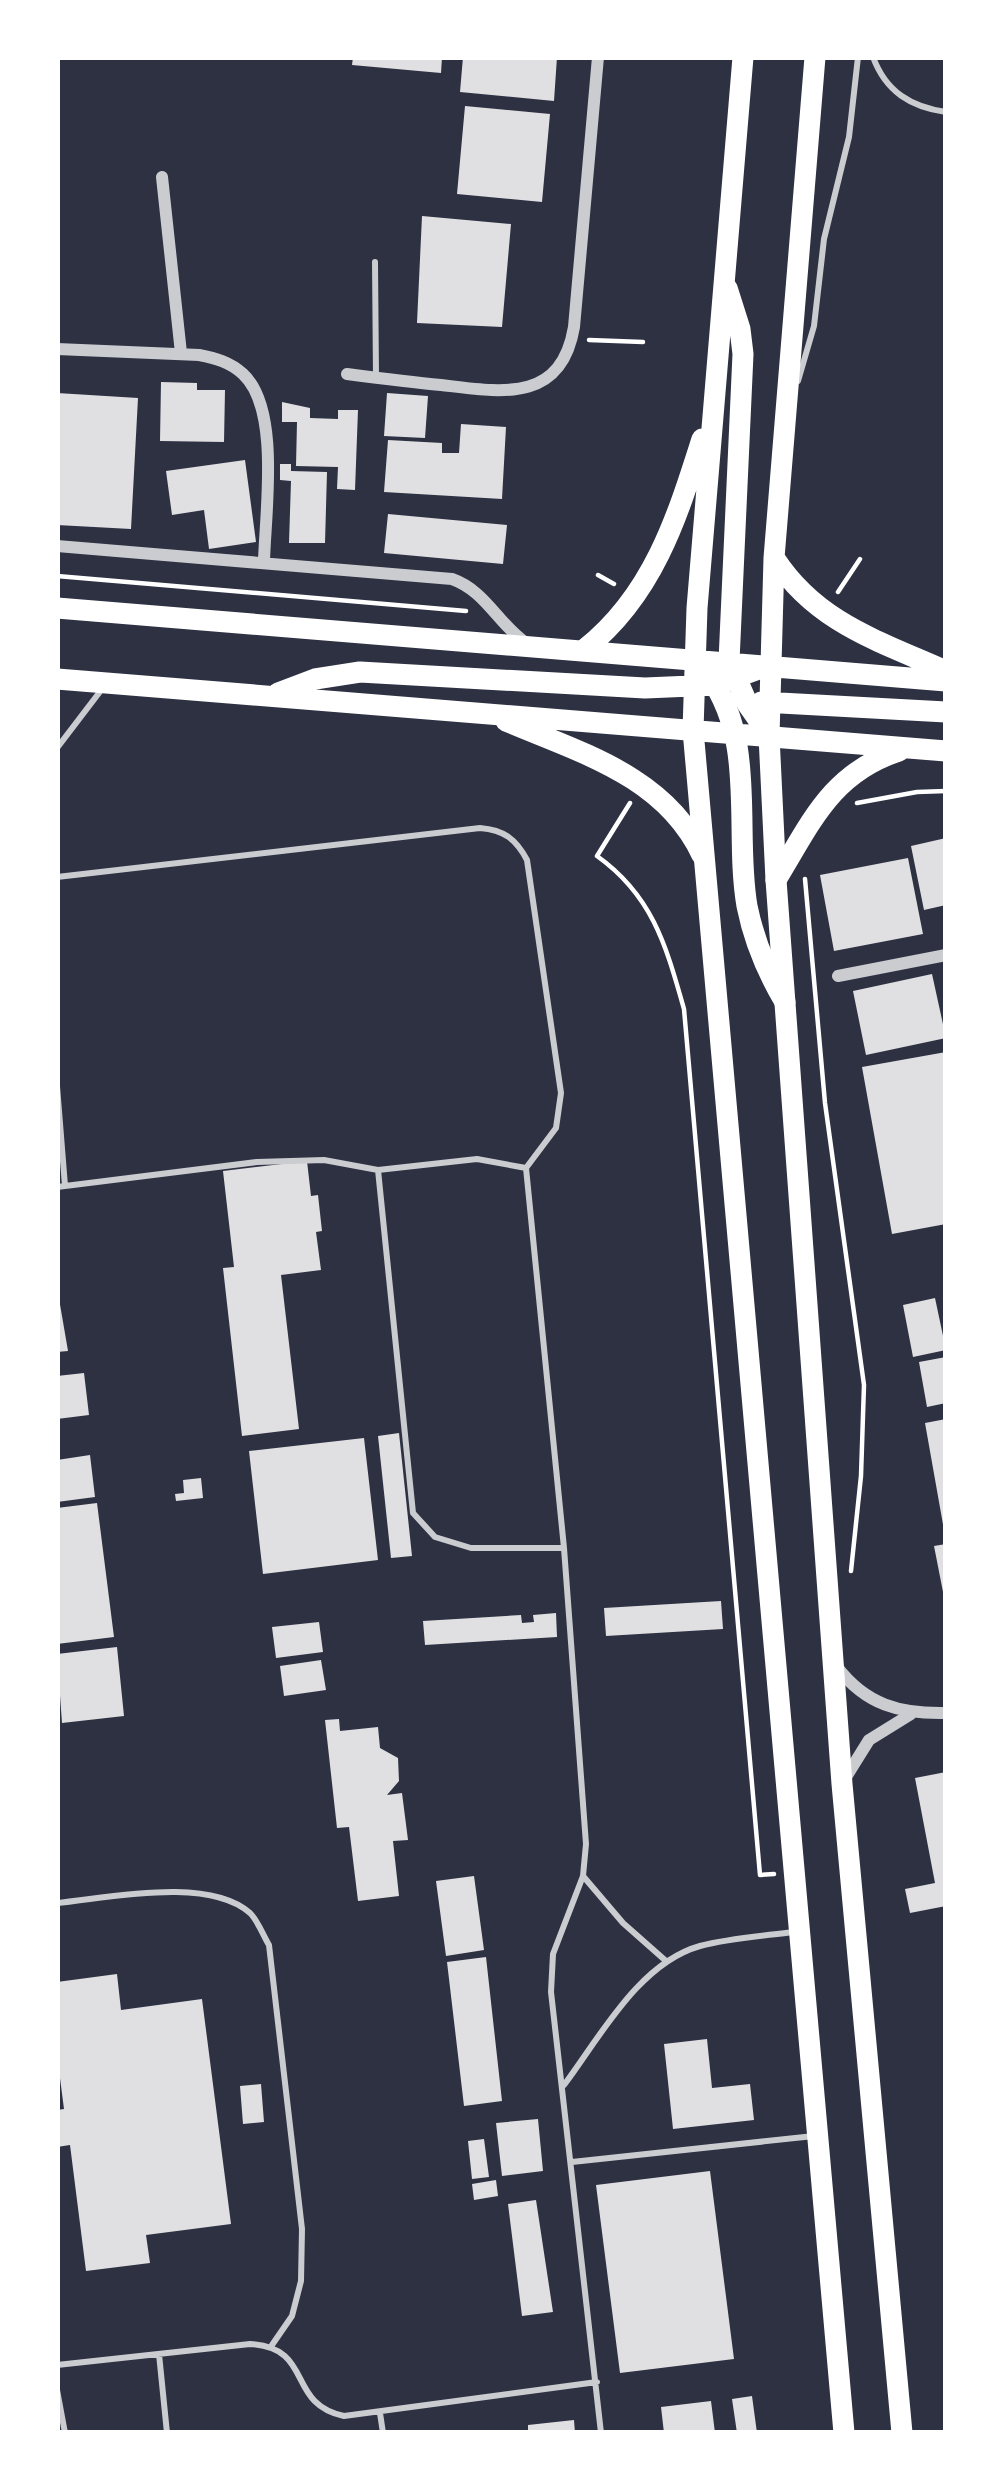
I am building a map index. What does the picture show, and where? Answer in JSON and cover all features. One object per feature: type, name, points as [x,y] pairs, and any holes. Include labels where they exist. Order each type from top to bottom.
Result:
[{"type":"main road","points":[[695,658],[743,57]]},
{"type":"main road","points":[[815,57],[774,558],[770,736],[776,880],[842,1784],[902,2431]]},
{"type":"main road","points":[[724,281],[743,354],[719,678],[693,730],[844,2433]]},
{"type":"main road","points":[[585,649],[618,618],[664,550],[714,400]]},
{"type":"main road","points":[[774,558],[801,595],[866,636],[946,676]]},
{"type":"main road","points":[[57,608],[695,658],[719,678],[738,717],[747,903],[760,955],[785,1002]]},
{"type":"main road","points":[[695,658],[719,678]]},
{"type":"main road","points":[[272,696],[315,679],[360,671],[645,688],[719,678],[772,664],[946,676]]},
{"type":"main road","points":[[57,679],[693,730],[738,717],[771,700],[946,712]]},
{"type":"main road","points":[[488,713],[642,783],[684,822],[702,855]]},
{"type":"main road","points":[[738,717],[770,736],[946,752]]},
{"type":"main road","points":[[776,880],[830,792],[876,760],[911,748]]},
{"type":"street","points":[[347,374],[491,392],[520,391],[554,372],[572,339],[598,57]]},
{"type":"street","points":[[162,177],[181,353]]},
{"type":"street","points":[[57,349],[181,353],[230,364],[242,373],[257,396],[266,438],[264,562]]},
{"type":"street","points":[[57,546],[452,579],[480,594],[527,644]]},
{"type":"street","points":[[838,976],[946,955]]},
{"type":"street","points":[[834,1663],[867,1698],[912,1713],[946,1713]]},
{"type":"street","points":[[842,1784],[868,1740],[912,1713]]},
{"type":"lane","points":[[786,406],[814,326],[824,239],[849,137],[858,57]]},
{"type":"lane","points":[[873,57],[885,81],[915,105],[946,112]]},
{"type":"lane","points":[[375,262],[376,377]]},
{"type":"lane","points":[[57,748],[107,683]]},
{"type":"lane","points":[[57,877],[480,828],[511,837],[527,860],[561,1093],[556,1128],[526,1168],[564,1548],[586,1844],[583,1876],[553,1954],[551,1992],[601,2433]]},
{"type":"lane","points":[[57,1086],[61,1187],[257,1162],[324,1160],[378,1170],[477,1159],[526,1168]]},
{"type":"lane","points":[[378,1170],[413,1513],[435,1538],[471,1548],[564,1548]]},
{"type":"lane","points":[[583,1876],[623,1923],[666,1961]]},
{"type":"lane","points":[[57,1903],[177,1892],[224,1898],[252,1915],[269,1946],[302,2229],[301,2281],[292,2316],[272,2345]]},
{"type":"lane","points":[[563,2087],[627,2001],[666,1961],[700,1946],[797,1931]]},
{"type":"lane","points":[[572,2162],[818,2136]]},
{"type":"lane","points":[[57,2365],[272,2345],[289,2356],[310,2398],[323,2411],[344,2416],[598,2382]]},
{"type":"lane","points":[[159,2354],[167,2433]]},
{"type":"lane","points":[[57,2390],[65,2433]]},
{"type":"lane","points":[[380,2412],[383,2433]]},
{"type":"path","points":[[572,339],[643,342]]},
{"type":"path","points":[[825,611],[860,559]]},
{"type":"path","points":[[57,576],[495,614]]},
{"type":"path","points":[[642,783],[597,856],[625,876],[663,935],[684,1009],[760,1875],[792,1872]]},
{"type":"path","points":[[830,792],[851,804],[917,791],[946,791]]},
{"type":"path","points":[[810,860],[804,882],[825,1102],[864,1385],[861,1476],[850,1571]]},
{"type":"building","points":[[353,57],[442,57],[441,73],[352,65]]},
{"type":"building","points":[[463,57],[557,57],[554,101],[460,92]]},
{"type":"building","points":[[465,106],[550,114],[542,202],[457,194]]},
{"type":"building","points":[[422,216],[511,224],[502,327],[417,323]]},
{"type":"building","points":[[161,382],[225,390],[224,442],[160,441]]},
{"type":"building","points":[[57,393],[138,398],[131,529],[57,525]]},
{"type":"building","points":[[387,393],[428,396],[425,438],[384,436]]},
{"type":"building","points":[[282,402],[310,408],[310,418],[338,419],[338,410],[358,410],[355,490],[337,489],[338,467],[296,466],[297,422],[282,422]]},
{"type":"building","points":[[461,424],[506,427],[502,499],[384,492],[388,440],[442,443],[442,453],[459,453]]},
{"type":"building","points":[[245,460],[256,542],[209,549],[204,510],[172,515],[166,471]]},
{"type":"building","points":[[280,464],[291,464],[291,471],[327,472],[325,543],[289,543],[291,481],[280,480]]},
{"type":"building","points":[[388,514],[507,525],[503,564],[384,553]]},
{"type":"building","points":[[946,838],[946,905],[924,910],[911,846]]},
{"type":"building","points":[[908,858],[923,934],[834,951],[820,875]]},
{"type":"building","points":[[932,974],[946,1038],[866,1055],[853,991]]},
{"type":"building","points":[[946,1052],[946,1224],[892,1234],[862,1067]]},
{"type":"building","points":[[307,1161],[311,1196],[318,1195],[321,1270],[281,1275],[299,1429],[242,1436],[223,1268],[234,1267],[223,1171]]},
{"type":"building","points":[[57,1287],[68,1351],[57,1352]]},
{"type":"building","points":[[935,1298],[946,1350],[913,1357],[903,1305]]},
{"type":"building","points":[[946,1357],[946,1403],[927,1407],[919,1362]]},
{"type":"building","points":[[84,1373],[89,1415],[57,1419],[57,1376]]},
{"type":"building","points":[[946,1419],[946,1530],[944,1530],[925,1423]]},
{"type":"building","points":[[399,1433],[412,1556],[391,1558],[378,1436]]},
{"type":"building","points":[[364,1438],[378,1560],[263,1574],[249,1451]]},
{"type":"building","points":[[90,1455],[95,1497],[57,1502],[57,1460]]},
{"type":"building","points":[[201,1478],[203,1498],[176,1501],[175,1494],[184,1493],[183,1480]]},
{"type":"building","points":[[97,1503],[114,1637],[57,1644],[57,1508]]},
{"type":"building","points":[[946,1544],[946,1597],[944,1597],[934,1546]]},
{"type":"building","points":[[721,1601],[723,1629],[606,1636],[604,1608]]},
{"type":"building","points":[[556,1613],[557,1637],[425,1645],[423,1621],[521,1615],[522,1623],[534,1622],[533,1615]]},
{"type":"building","points":[[319,1622],[323,1652],[276,1658],[272,1627]]},
{"type":"building","points":[[117,1647],[124,1716],[62,1723],[57,1654]]},
{"type":"building","points":[[321,1660],[326,1690],[284,1696],[280,1666]]},
{"type":"building","points":[[339,1719],[340,1731],[378,1727],[380,1748],[398,1758],[399,1781],[387,1795],[402,1793],[408,1840],[393,1841],[399,1896],[358,1901],[349,1827],[337,1828],[325,1720]]},
{"type":"building","points":[[946,1772],[946,1906],[910,1913],[905,1889],[935,1883],[915,1778]]},
{"type":"building","points":[[474,1876],[484,1950],[446,1956],[436,1881]]},
{"type":"building","points":[[486,1957],[502,2101],[464,2106],[447,1962]]},
{"type":"building","points":[[117,1974],[121,2010],[202,1999],[231,2224],[146,2235],[150,2263],[86,2271],[70,2145],[57,2147],[57,2110],[64,2109],[57,2055],[57,1982]]},
{"type":"building","points":[[707,2039],[712,2088],[750,2084],[754,2120],[673,2129],[664,2044]]},
{"type":"building","points":[[261,2084],[264,2122],[243,2124],[240,2086]]},
{"type":"building","points":[[538,2119],[543,2171],[502,2176],[496,2123]]},
{"type":"building","points":[[484,2139],[489,2177],[472,2179],[468,2141]]},
{"type":"building","points":[[710,2171],[734,2359],[620,2373],[596,2185]]},
{"type":"building","points":[[496,2180],[498,2196],[474,2200],[472,2184]]},
{"type":"building","points":[[536,2200],[553,2312],[522,2316],[508,2204]]},
{"type":"building","points":[[752,2396],[757,2433],[737,2433],[732,2399]]},
{"type":"building","points":[[711,2401],[715,2433],[664,2433],[661,2407]]},
{"type":"building","points":[[574,2420],[575,2433],[528,2433],[528,2425]]}]
